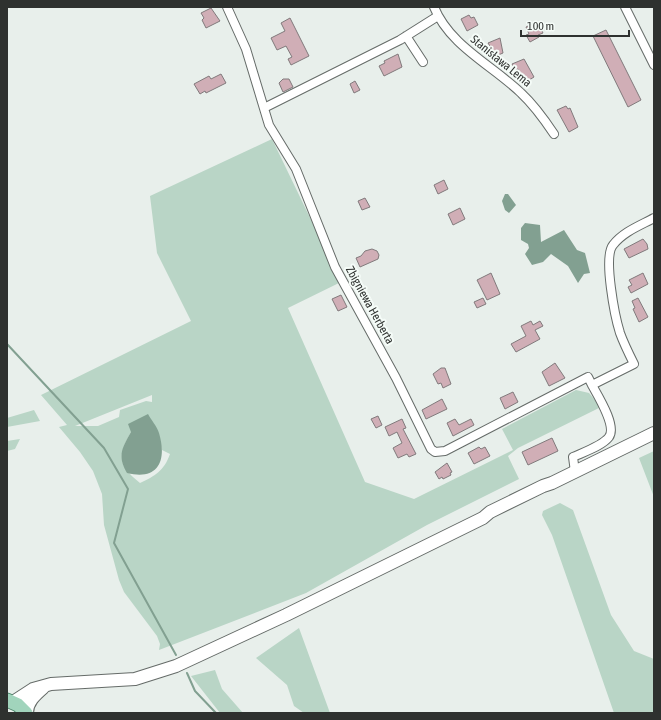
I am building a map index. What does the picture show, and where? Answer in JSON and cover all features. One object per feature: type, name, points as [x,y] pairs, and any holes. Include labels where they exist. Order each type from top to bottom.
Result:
[{"type":"main road","points":[[27,713],[10,701],[33,689],[46,686],[65,683],[135,679],[176,666],[286,616],[483,518],[490,512],[654,433]]},
{"type":"main road","points":[[27,713],[27,707],[30,702],[46,686]]},
{"type":"street","name":"Zbigniewa Herberta","points":[[227,7],[246,49],[269,125],[296,169],[305,187],[335,267],[396,378],[431,449],[435,452],[445,451],[588,377],[592,385]]},
{"type":"street","name":"Stanisława Lema","points":[[434,7],[438,16],[461,44],[508,81],[530,101],[554,134]]},
{"type":"street","points":[[625,7],[654,65]]},
{"type":"street","points":[[264,108],[393,44],[438,16]]},
{"type":"street","points":[[406,36],[423,62]]},
{"type":"street","points":[[575,472],[574,457],[609,437],[612,429],[610,420],[592,385],[634,364],[620,334],[614,313],[608,255],[612,246],[624,234],[654,218]]},
{"type":"shaded area","points":[[272,139],[341,282],[288,308],[365,482],[414,499],[513,450],[502,429],[576,390],[589,393],[601,407],[518,448],[508,456],[519,479],[427,525],[306,593],[159,650],[160,644],[157,636],[124,592],[119,580],[104,525],[102,494],[93,471],[80,452],[59,427],[67,425],[41,395],[191,321],[157,253],[150,196]],"holes":[[[152,395],[152,402],[146,401],[120,410],[119,417],[98,426],[75,426]],[[131,432],[158,432],[162,450],[170,454],[162,469],[140,483],[127,471],[122,460],[123,448]]]},
{"type":"shaded area","points":[[505,194],[508,194],[516,205],[509,213],[505,210],[502,201]]},
{"type":"shaded area","points":[[525,223],[540,225],[541,242],[564,230],[577,250],[585,253],[590,273],[584,274],[578,283],[568,266],[551,254],[543,262],[532,265],[525,254],[529,248],[528,244],[521,240],[521,228]]},
{"type":"shaded area","points":[[34,410],[40,421],[7,427],[7,418]]},
{"type":"shaded area","points":[[148,414],[159,433],[162,452],[161,460],[153,471],[147,474],[138,475],[127,473],[121,457],[125,443],[131,432],[128,424]]},
{"type":"shaded area","points":[[20,439],[15,449],[7,451],[7,441]]},
{"type":"shaded area","points":[[654,451],[654,497],[639,458]]},
{"type":"shaded area","points":[[560,503],[573,510],[611,615],[634,651],[654,659],[654,713],[614,713],[552,535],[542,515],[543,511]]},
{"type":"shaded area","points":[[299,628],[330,713],[304,713],[294,706],[287,685],[256,658]]},
{"type":"shaded area","points":[[215,670],[222,689],[243,713],[220,713],[191,676]]},
{"type":"building","points":[[211,8],[220,21],[206,28],[202,20],[204,18],[201,13]]},
{"type":"building","points":[[469,15],[471,18],[474,17],[478,25],[467,31],[461,19]]},
{"type":"building","points":[[290,18],[309,56],[291,65],[288,59],[292,57],[286,46],[277,50],[271,38],[285,31],[281,23]]},
{"type":"building","points":[[537,22],[543,33],[538,35],[539,37],[530,42],[526,35],[529,34],[526,27]]},
{"type":"building","points":[[606,30],[641,100],[628,107],[593,36]]},
{"type":"building","points":[[500,38],[503,53],[496,56],[488,43]]},
{"type":"building","points":[[398,54],[402,67],[384,76],[379,66],[385,63],[384,61]]},
{"type":"building","points":[[524,59],[534,77],[526,82],[518,69],[515,71],[512,64]]},
{"type":"building","points":[[221,74],[226,83],[206,93],[205,91],[200,94],[194,84],[209,76],[211,79]]},
{"type":"building","points":[[283,79],[289,79],[293,87],[283,92],[279,83]]},
{"type":"building","points":[[355,81],[360,90],[354,93],[350,84]]},
{"type":"building","points":[[566,106],[568,109],[570,108],[578,127],[569,132],[557,110]]},
{"type":"building","points":[[444,180],[448,189],[438,194],[434,185]]},
{"type":"building","points":[[365,198],[370,207],[362,210],[358,201]]},
{"type":"building","points":[[460,208],[465,219],[453,225],[448,214]]},
{"type":"building","points":[[643,239],[647,244],[648,249],[629,258],[624,249]]},
{"type":"building","points":[[372,249],[377,251],[379,255],[378,259],[360,267],[356,258],[361,256],[365,251]]},
{"type":"building","points":[[491,273],[500,294],[487,300],[477,280]]},
{"type":"building","points":[[643,273],[648,284],[631,293],[628,287],[632,285],[629,280]]},
{"type":"building","points":[[341,295],[347,307],[338,311],[332,299]]},
{"type":"building","points":[[483,298],[486,304],[477,308],[474,302]]},
{"type":"building","points":[[638,298],[648,317],[639,322],[633,309],[635,308],[632,301]]},
{"type":"building","points":[[531,321],[533,325],[540,321],[543,326],[535,330],[540,339],[516,352],[511,344],[526,336],[521,326]]},
{"type":"building","points":[[555,363],[565,378],[549,386],[542,372]]},
{"type":"building","points":[[441,368],[445,368],[451,384],[443,388],[441,383],[438,384],[433,374]]},
{"type":"building","points":[[513,392],[518,402],[505,409],[500,398]]},
{"type":"building","points":[[442,399],[447,409],[426,419],[422,410]]},
{"type":"building","points":[[378,416],[382,425],[376,428],[371,419]]},
{"type":"building","points":[[402,419],[406,428],[403,429],[416,454],[409,457],[407,454],[398,458],[393,448],[402,443],[397,432],[389,436],[385,427]]},
{"type":"building","points":[[455,419],[459,425],[471,419],[474,425],[453,436],[447,423]]},
{"type":"building","points":[[552,438],[558,451],[528,465],[522,452]]},
{"type":"building","points":[[479,447],[481,449],[485,447],[490,456],[474,464],[468,453]]},
{"type":"building","points":[[447,463],[452,472],[450,473],[451,475],[443,479],[442,477],[439,479],[435,472]]},
{"type":"waterway","points":[[7,344],[104,448],[128,489],[114,543],[176,655]]},
{"type":"waterway","points":[[187,673],[195,691],[216,713]]}]
